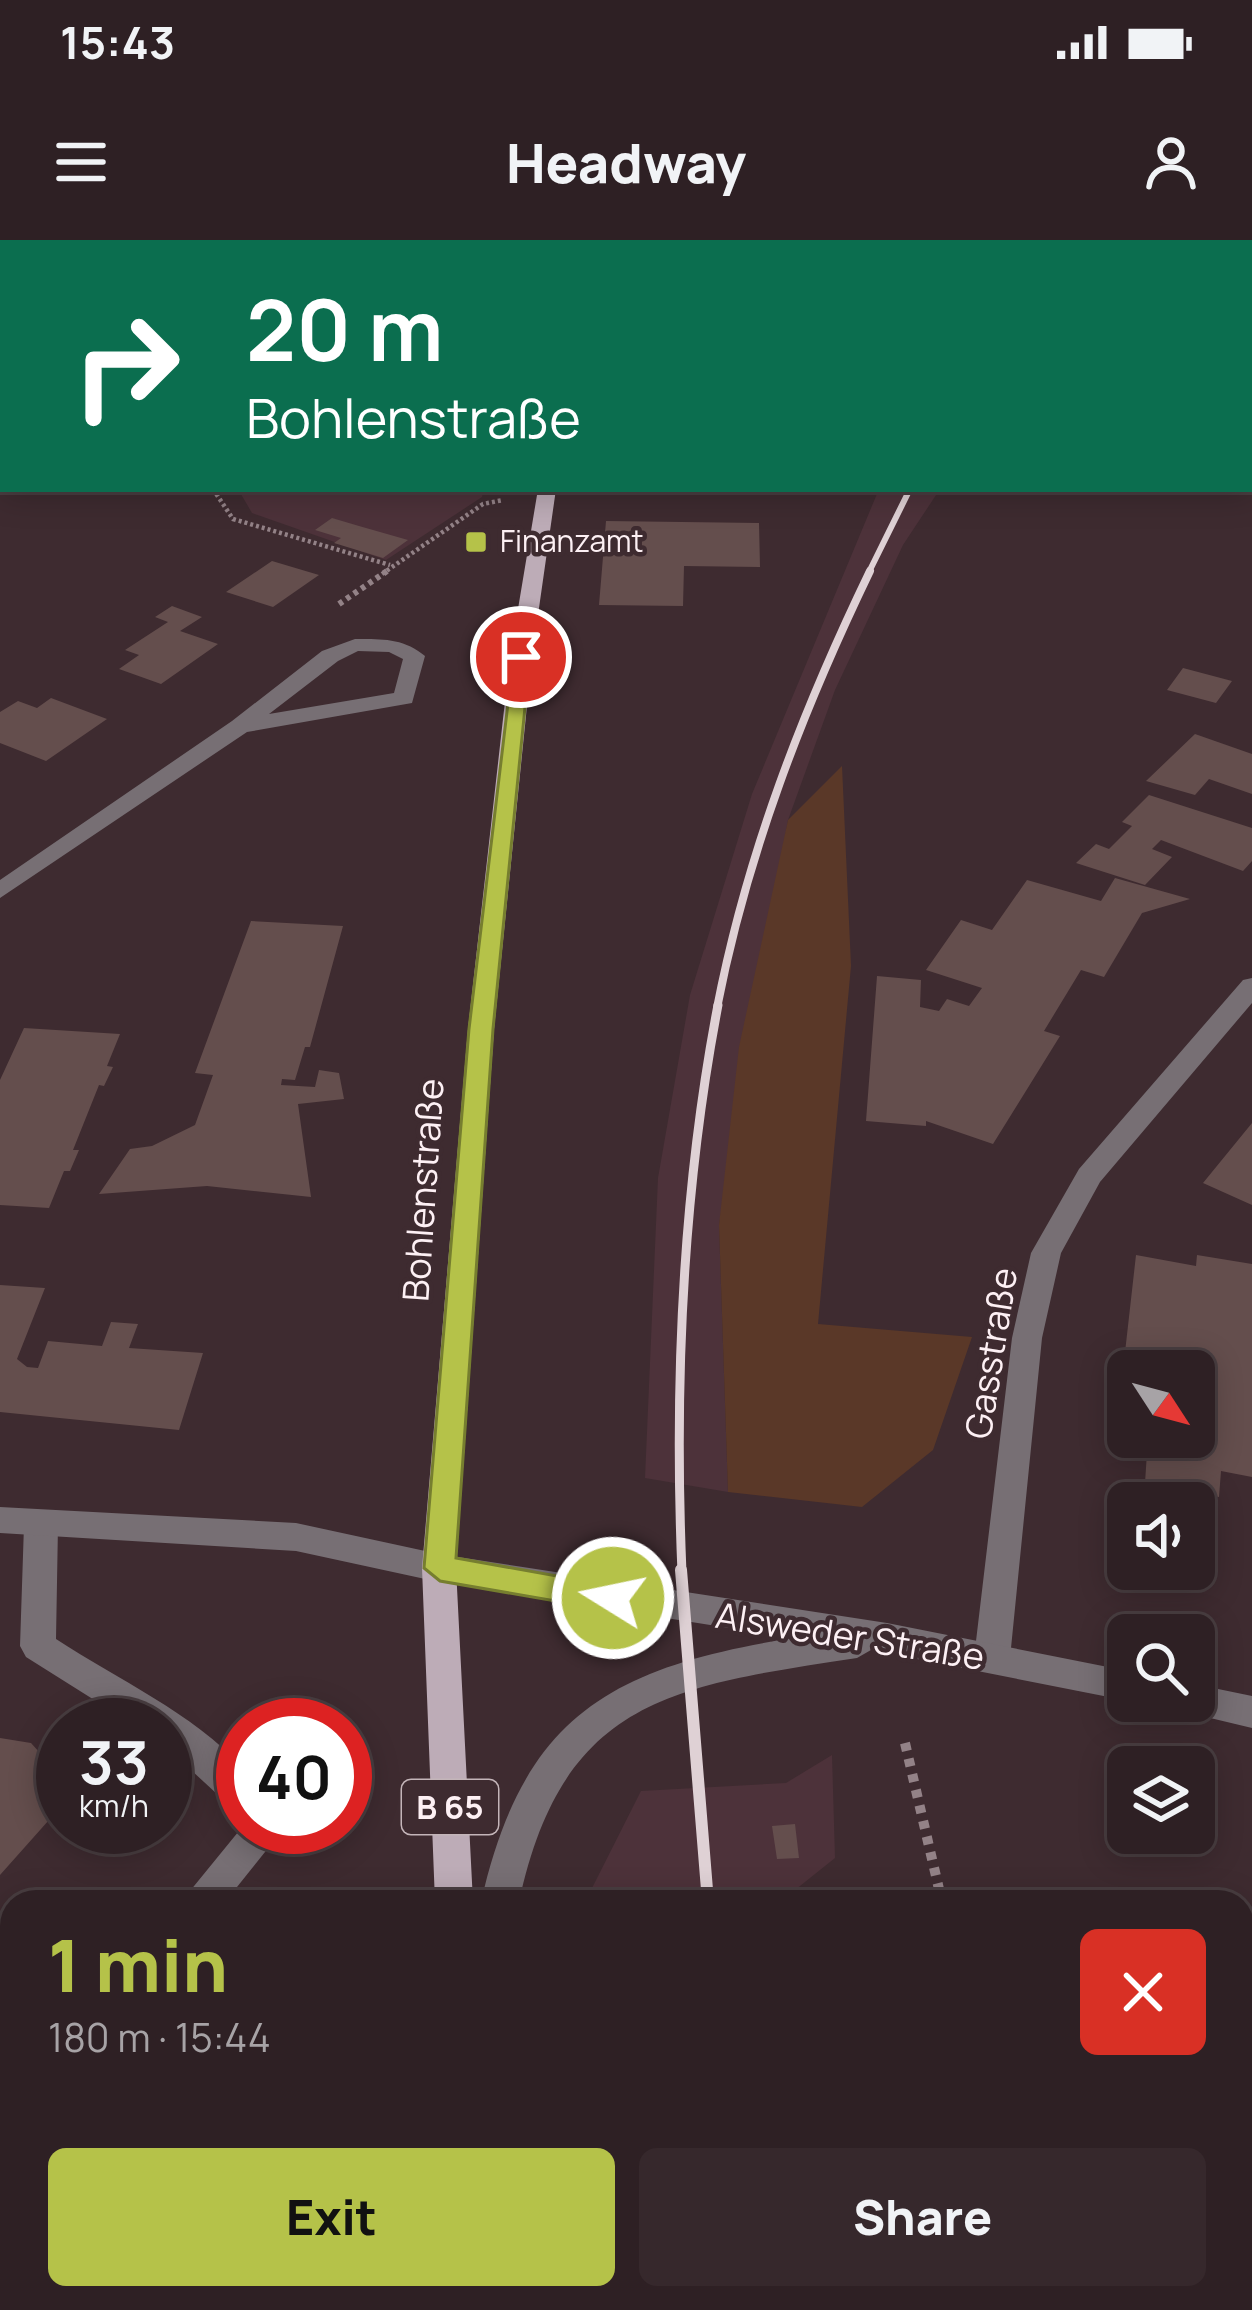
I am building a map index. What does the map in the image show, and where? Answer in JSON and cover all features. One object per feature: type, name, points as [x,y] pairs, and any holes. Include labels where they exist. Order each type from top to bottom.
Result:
[{"type":"main road","name":"Bohlenstraße","points":[[453,1890],[440,1568],[481,1029],[523,637],[547,492]]},
{"type":"street","points":[[0,891],[240,726],[330,656],[355,645],[393,646],[414,656],[404,698],[240,726]]},
{"type":"street","name":"Gasstraße","points":[[992,1658],[1027,1338],[1046,1253],[1089,1175],[1252,986]]},
{"type":"street","name":"Alsweder Straße","points":[[0,1520],[296,1537],[440,1568],[887,1638],[1107,1682]]},
{"type":"street","points":[[41,1525],[38,1646],[90,1683],[164,1724],[216,1770]]},
{"type":"street","points":[[503,1890],[520,1825],[545,1777],[606,1709],[686,1671],[887,1638]]},
{"type":"street","points":[[1215,1704],[1252,1712]]},
{"type":"street","points":[[211,1890],[242,1854]]},
{"type":"path","points":[[215,492],[233,519],[392,566]]},
{"type":"path","points":[[330,656],[291,639],[484,504],[538,492]]},
{"type":"path","points":[[905,1743],[939,1890]]},
{"type":"shaded area","points":[[240,492],[483,492],[386,560],[252,513]]},
{"type":"shaded area","points":[[878,492],[938,492],[903,545],[835,690],[788,820],[719,1225],[728,1492],[645,1478],[658,1178],[690,995],[752,794]]},
{"type":"shaded area","points":[[842,766],[851,966],[818,1324],[972,1337],[933,1450],[862,1507],[728,1492],[719,1225],[739,1047],[788,820]]},
{"type":"shaded area","points":[[832,1755],[835,1858],[795,1890],[591,1890],[641,1791],[786,1783]]},
{"type":"building","points":[[332,518],[408,540],[383,558],[334,543],[341,538],[315,530]]},
{"type":"building","points":[[606,521],[759,523],[760,567],[684,566],[683,606],[599,605]]},
{"type":"building","points":[[272,561],[319,575],[273,607],[226,592]]},
{"type":"building","points":[[172,606],[202,617],[180,631],[218,644],[161,684],[119,669],[139,655],[125,650],[168,622],[155,617]]},
{"type":"building","points":[[1183,668],[1232,681],[1216,703],[1167,690]]},
{"type":"building","points":[[51,698],[107,719],[46,761],[0,743],[0,712],[18,701],[37,708]]},
{"type":"building","points":[[1195,734],[1252,754],[1252,794],[1209,779],[1195,795],[1146,781]]},
{"type":"building","points":[[1149,795],[1252,828],[1252,861],[1243,871],[1161,840],[1152,849],[1172,857],[1145,885],[1076,863],[1096,844],[1109,849],[1132,826],[1122,822]]},
{"type":"building","points":[[1115,878],[1190,899],[1142,913],[1104,977],[1081,970],[1044,1031],[1060,1036],[993,1144],[926,1121],[926,1126],[866,1121],[877,976],[921,980],[920,1007],[939,1011],[947,999],[969,1006],[982,988],[926,970],[961,920],[992,930],[1027,880],[1101,901]]},
{"type":"building","points":[[251,921],[343,926],[310,1047],[305,1047],[295,1080],[282,1079],[281,1085],[315,1087],[319,1070],[339,1073],[344,1099],[298,1104],[311,1197],[207,1186],[99,1194],[130,1149],[152,1146],[195,1125],[213,1075],[195,1073]]},
{"type":"building","points":[[24,1028],[120,1034],[107,1066],[113,1067],[104,1086],[99,1085],[73,1150],[79,1150],[70,1171],[64,1171],[49,1208],[0,1205],[0,1080]]},
{"type":"building","points":[[1252,1123],[1252,1205],[1203,1183]]},
{"type":"building","points":[[1136,1255],[1196,1266],[1197,1255],[1252,1264],[1252,1477],[1221,1471],[1219,1497],[1215,1496],[1215,1482],[1145,1482],[1147,1458],[1215,1458],[1215,1350],[1125,1350]]},
{"type":"building","points":[[0,1285],[45,1288],[17,1359],[27,1367],[38,1368],[48,1341],[102,1346],[111,1322],[138,1324],[129,1348],[203,1353],[179,1430],[0,1412]]},
{"type":"building","points":[[0,1738],[31,1743],[36,1749],[36,1835],[0,1875]]},
{"type":"building","points":[[795,1824],[799,1858],[777,1859],[772,1826]]},
{"type":"railway","points":[[868,574],[909,492]]},
{"type":"railway","points":[[717,1008],[744,895],[779,785],[870,571]]},
{"type":"railway","points":[[682,1573],[679,1430],[684,1288],[696,1146],[718,1005]]},
{"type":"railway","points":[[681,1570],[707,1890]]},
{"type":"place","name":"Finanzamt","points":[[476,542]]},
{"type":"route","points":[[521,657],[481,1029],[440,1568],[613,1598]]}]
